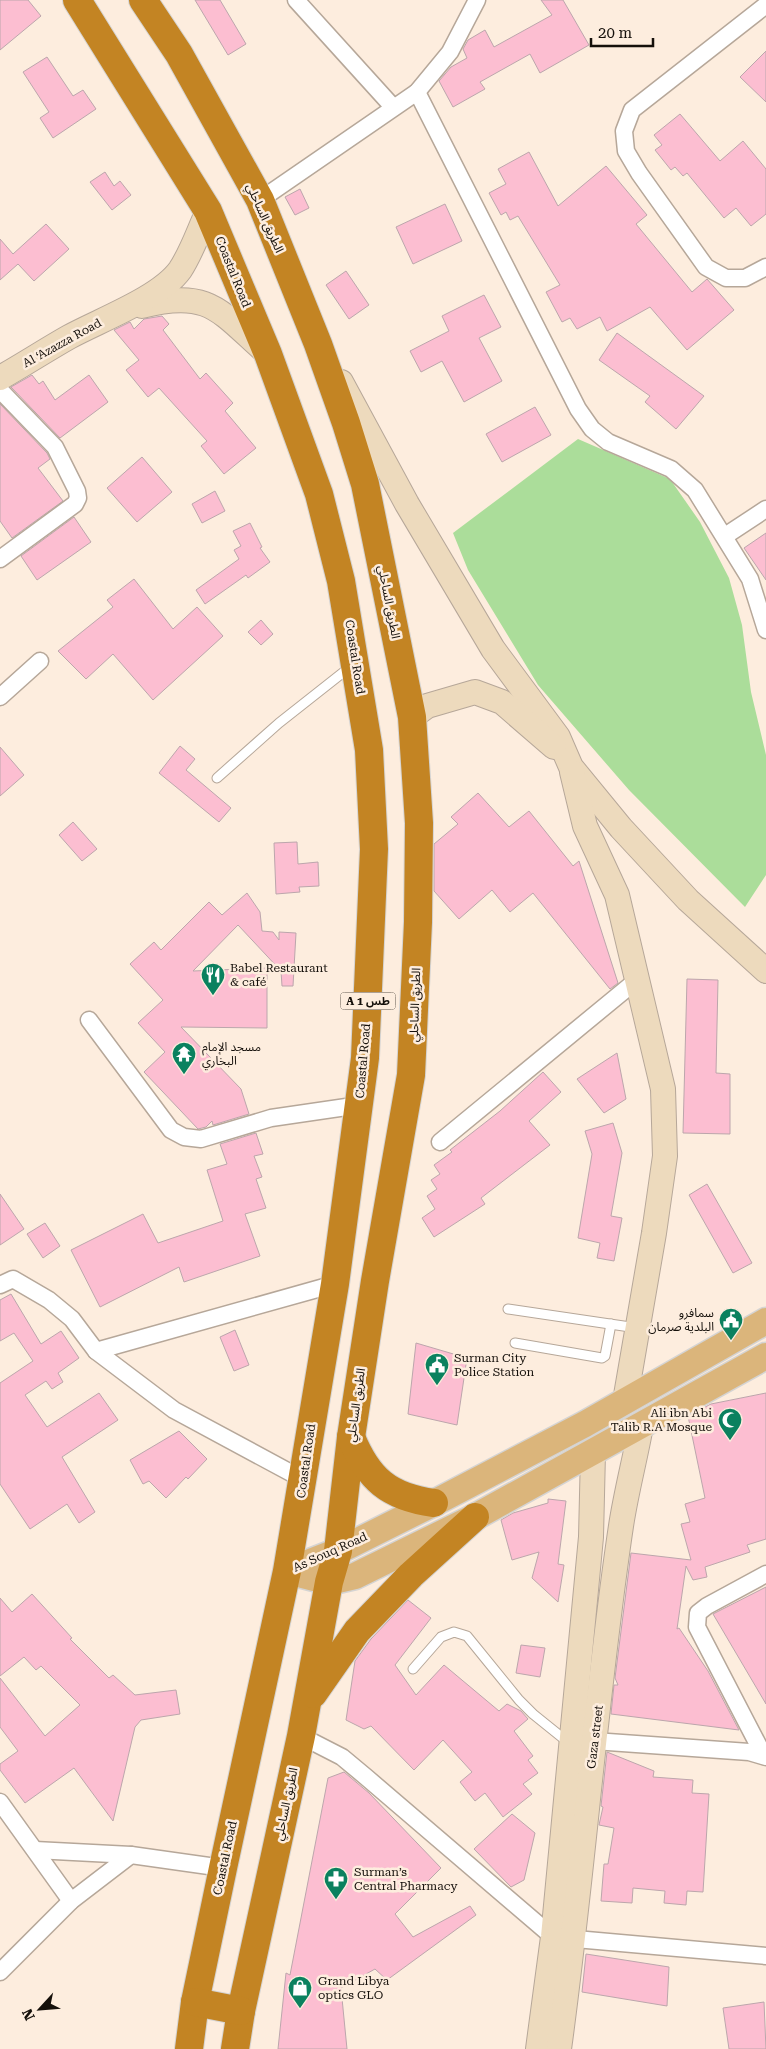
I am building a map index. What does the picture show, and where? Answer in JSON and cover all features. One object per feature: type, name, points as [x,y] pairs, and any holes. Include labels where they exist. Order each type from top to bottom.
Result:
[{"type":"highway","name":"Coastal Road","points":[[77,0],[208,211],[268,354],[319,494],[341,581],[356,662],[369,750],[374,849],[365,1058],[360,1105],[335,1284],[304,1480],[287,1571],[195,2002],[189,2049]]},
{"type":"highway","name":"الطريق الساحلي","points":[[143,0],[179,54],[260,200],[318,344],[365,484],[412,716],[419,823],[417,941],[411,1075],[375,1281],[351,1437],[338,1551],[329,1582],[308,1702],[241,2011],[235,2049]]},
{"type":"highway","points":[[351,1437],[368,1471],[391,1491],[412,1500],[434,1503]]},
{"type":"highway","points":[[308,1702],[357,1631],[411,1575],[474,1518]]},
{"type":"highway","points":[[195,2002],[241,2011]]},
{"type":"main road","name":"As Souq Road","points":[[287,1571],[338,1551],[434,1503],[585,1424],[766,1321]]},
{"type":"main road","name":"As Souq Road","points":[[287,1571],[329,1582],[355,1576],[474,1518],[766,1356]]},
{"type":"main road","points":[[585,1424],[593,1453]]},
{"type":"street","points":[[296,0],[393,107]]},
{"type":"street","points":[[260,200],[417,92],[450,52],[477,0]]},
{"type":"street","points":[[766,5],[632,110],[624,131],[626,152],[638,173],[706,266],[726,278],[745,278],[766,267]]},
{"type":"street","points":[[417,92],[578,409],[592,429],[608,442],[671,469],[696,490],[750,579],[766,630]]},
{"type":"street","name":"Al ‘Azazza Road","points":[[0,378],[70,336],[126,310],[170,280],[180,270],[208,211]]},
{"type":"street","name":"Al ‘Azazza Road","points":[[126,310],[169,299],[194,299],[216,308],[268,354]]},
{"type":"street","points":[[318,344],[407,504],[493,649],[558,737],[568,762],[585,826],[617,896],[663,1089],[665,1156],[654,1233],[625,1401]]},
{"type":"street","points":[[0,390],[54,448],[77,491],[78,498],[75,504],[0,559]]},
{"type":"street","points":[[725,536],[766,509]]},
{"type":"street","points":[[0,697],[40,661]]},
{"type":"street","points":[[412,716],[427,706],[474,692],[490,696],[502,702],[568,762],[621,828],[688,900],[765,968]]},
{"type":"street","points":[[440,1142],[637,980]]},
{"type":"street","points":[[89,1020],[171,1130],[184,1137],[201,1139],[271,1118],[360,1105]]},
{"type":"street","points":[[4,1279],[49,1300],[72,1319],[96,1351],[174,1410],[304,1480]]},
{"type":"street","points":[[96,1351],[335,1284]]},
{"type":"street","name":"Gaza street","points":[[538,2049],[563,1937],[594,1741],[621,1525],[641,1426]]},
{"type":"street","name":"Gaza street","points":[[559,2049],[571,1745],[592,1537],[593,1453]]},
{"type":"street","points":[[765,1756],[697,1627],[698,1613],[706,1606],[766,1574]]},
{"type":"street","points":[[301,1736],[342,1757],[563,1937],[766,1956]]},
{"type":"street","points":[[594,1741],[748,1752],[765,1756]]},
{"type":"street","points":[[0,1802],[71,1901]]},
{"type":"street","points":[[36,1850],[131,1855],[223,1868]]},
{"type":"street","points":[[0,1972],[71,1901],[131,1855]]},
{"type":"lane","points":[[217,778],[279,723],[356,662]]},
{"type":"lane","points":[[508,1309],[637,1328]]},
{"type":"lane","points":[[515,1343],[602,1358],[605,1356],[610,1324]]},
{"type":"lane","points":[[413,1669],[441,1637],[454,1632],[467,1636],[519,1700],[571,1745]]},
{"type":"green space","points":[[578,439],[670,479],[700,522],[729,578],[742,625],[751,692],[766,755],[766,875],[745,907],[629,790],[538,685],[468,570],[453,533]]},
{"type":"building","points":[[0,0],[28,0],[41,16],[0,50]]},
{"type":"building","points":[[195,0],[220,0],[246,44],[228,55]]},
{"type":"building","points":[[541,0],[563,0],[589,45],[540,73],[530,54],[480,82],[485,89],[453,107],[439,81],[451,67],[467,58],[463,49],[468,40],[485,30],[494,47],[552,15]]},
{"type":"building","points":[[766,51],[766,102],[740,77]]},
{"type":"building","points":[[47,57],[73,96],[83,90],[96,109],[53,138],[40,118],[49,112],[23,72]]},
{"type":"building","points":[[680,114],[720,161],[743,141],[766,169],[766,214],[751,226],[736,208],[724,218],[687,173],[683,176],[675,167],[671,170],[655,150],[662,145],[654,135]]},
{"type":"building","points":[[529,152],[558,206],[606,166],[647,215],[636,224],[692,292],[707,279],[734,310],[687,350],[650,307],[607,331],[600,317],[577,329],[570,318],[562,322],[546,292],[560,285],[518,216],[510,220],[506,212],[501,215],[489,193],[506,184],[498,169]]},
{"type":"building","points":[[105,172],[114,186],[120,181],[131,195],[112,210],[90,182]]},
{"type":"building","points":[[300,189],[309,208],[295,215],[285,197]]},
{"type":"building","points":[[445,204],[462,241],[413,264],[396,227]]},
{"type":"building","points":[[46,224],[69,249],[34,281],[18,264],[0,280],[0,239],[13,254]]},
{"type":"building","points":[[346,271],[369,305],[349,319],[326,285]]},
{"type":"building","points":[[484,295],[501,327],[479,338],[502,381],[464,402],[442,361],[421,372],[410,351],[449,331],[442,316]]},
{"type":"building","points":[[162,316],[169,324],[163,330],[200,379],[206,373],[233,403],[225,411],[256,448],[224,474],[201,446],[207,441],[159,388],[148,397],[126,370],[139,360],[114,330],[130,322],[134,329],[144,319]]},
{"type":"building","points":[[617,333],[704,396],[676,429],[645,402],[650,396],[599,360]]},
{"type":"building","points":[[32,375],[39,384],[43,381],[55,400],[89,375],[108,402],[60,438],[11,387]]},
{"type":"building","points":[[0,404],[47,453],[50,459],[38,468],[63,501],[12,538],[0,521]]},
{"type":"building","points":[[535,407],[551,435],[502,462],[486,434]]},
{"type":"building","points":[[142,457],[172,492],[137,522],[107,488]]},
{"type":"building","points":[[215,491],[225,511],[202,523],[192,504]]},
{"type":"building","points":[[74,517],[91,542],[37,580],[21,556]]},
{"type":"building","points":[[250,523],[262,547],[260,548],[270,562],[248,578],[246,575],[205,604],[196,590],[239,559],[234,550],[241,546],[233,531]]},
{"type":"building","points":[[766,533],[766,580],[744,548]]},
{"type":"building","points":[[134,579],[173,629],[197,607],[223,636],[153,700],[113,654],[86,679],[58,651],[113,607],[107,600]]},
{"type":"building","points":[[261,620],[273,634],[261,645],[248,632]]},
{"type":"building","points":[[180,746],[195,759],[186,770],[231,808],[219,822],[159,773]]},
{"type":"building","points":[[0,747],[24,775],[0,796]]},
{"type":"building","points":[[478,793],[509,827],[529,811],[573,866],[579,861],[618,983],[610,989],[533,893],[510,912],[492,890],[459,919],[434,891],[434,844],[458,824],[451,817]]},
{"type":"building","points":[[73,822],[97,849],[82,861],[59,835]]},
{"type":"building","points":[[297,842],[298,864],[318,862],[319,886],[299,887],[300,892],[276,894],[274,843]]},
{"type":"building","points":[[247,893],[260,912],[262,931],[273,932],[279,940],[279,932],[296,933],[293,986],[282,986],[281,971],[238,925],[193,971],[267,968],[267,1028],[181,1027],[241,1089],[249,1114],[213,1125],[212,1121],[206,1127],[198,1129],[144,1072],[165,1052],[138,1023],[163,1000],[130,964],[154,942],[161,950],[209,902],[222,915]]},
{"type":"building","points":[[687,979],[718,980],[716,1073],[730,1074],[730,1134],[683,1133]]},
{"type":"building","points":[[617,1053],[626,1099],[604,1113],[577,1079]]},
{"type":"building","points":[[543,1072],[561,1092],[529,1121],[550,1145],[481,1198],[485,1204],[434,1237],[422,1218],[435,1209],[427,1196],[437,1189],[431,1180],[440,1174],[434,1165],[452,1152],[450,1150],[500,1111]]},
{"type":"building","points":[[613,1123],[622,1153],[611,1216],[622,1218],[614,1261],[597,1258],[600,1243],[578,1238],[592,1154],[585,1131]]},
{"type":"building","points":[[256,1133],[263,1154],[254,1156],[262,1177],[256,1179],[266,1208],[245,1214],[260,1256],[184,1282],[179,1267],[100,1307],[71,1250],[143,1214],[158,1243],[223,1221],[207,1170],[227,1164],[220,1144]]},
{"type":"building","points":[[707,1184],[752,1263],[733,1273],[689,1195]]},
{"type":"building","points":[[0,1194],[24,1229],[0,1245]]},
{"type":"building","points":[[45,1223],[60,1246],[43,1258],[27,1234]]},
{"type":"building","points":[[11,1294],[41,1344],[61,1331],[79,1358],[58,1373],[63,1382],[52,1389],[46,1381],[25,1395],[47,1427],[99,1393],[118,1420],[62,1457],[95,1512],[79,1523],[67,1504],[30,1529],[0,1484],[0,1383],[33,1361],[14,1333],[0,1341],[0,1300]]},
{"type":"building","points":[[235,1330],[249,1365],[234,1371],[220,1337]]},
{"type":"building","name":"Surman City Police Station","points":[[416,1343],[467,1358],[457,1425],[408,1414]]},
{"type":"building","points":[[766,1393],[766,1539],[747,1545],[750,1552],[705,1567],[707,1577],[693,1580],[686,1566],[677,1629],[679,1628],[708,1671],[739,1730],[611,1714],[614,1685],[618,1685],[615,1678],[631,1553],[691,1560],[681,1524],[690,1522],[685,1504],[705,1498],[688,1416],[711,1404]]},
{"type":"building","points":[[179,1431],[207,1459],[166,1498],[149,1481],[143,1484],[130,1460]]},
{"type":"building","points":[[548,1499],[566,1501],[558,1564],[564,1565],[558,1602],[532,1578],[539,1552],[512,1560],[501,1520],[513,1513],[548,1503]]},
{"type":"building","points":[[766,1587],[766,1704],[713,1614]]},
{"type":"building","points":[[32,1594],[72,1638],[70,1639],[109,1678],[113,1675],[135,1695],[176,1690],[180,1714],[141,1720],[135,1727],[113,1821],[74,1768],[25,1803],[0,1770],[0,1764],[18,1751],[0,1727],[0,1678],[45,1736],[80,1705],[41,1666],[36,1670],[24,1657],[0,1676],[0,1598],[12,1612]]},
{"type":"building","points":[[408,1600],[431,1618],[395,1665],[416,1695],[444,1665],[499,1711],[507,1704],[521,1711],[528,1719],[514,1731],[533,1756],[528,1760],[538,1773],[523,1784],[532,1794],[503,1817],[485,1793],[475,1801],[460,1782],[472,1772],[443,1740],[414,1770],[371,1726],[364,1729],[346,1720],[355,1661],[371,1639]]},
{"type":"building","points":[[521,1645],[545,1648],[540,1677],[516,1673]]},
{"type":"building","points":[[607,1752],[654,1771],[653,1777],[693,1780],[692,1793],[709,1794],[703,1892],[687,1891],[686,1905],[664,1903],[665,1891],[633,1888],[632,1903],[601,1901],[604,1864],[608,1864],[614,1828],[599,1825],[603,1807],[601,1806]]},
{"type":"building","points":[[344,1772],[369,1793],[441,1868],[395,1914],[413,1937],[470,1906],[476,1915],[387,1980],[375,1969],[341,1988],[347,2049],[278,2049],[286,1973],[290,1975],[328,1778]]},
{"type":"building","points":[[512,1814],[535,1833],[524,1880],[511,1887],[474,1849]]},
{"type":"building","points":[[586,1954],[669,1967],[667,2006],[582,1992]]},
{"type":"building","points":[[764,2002],[766,2049],[729,2049],[723,2008]]},
{"type":"place","name":"Babel Restaurant & café","points":[[213,996]]},
{"type":"place","name":"مسجد الإمام البخاري","points":[[184,1075]]},
{"type":"place","name":"سمافرو البلدية صرمان","points":[[731,1341]]},
{"type":"place","name":"Surman City Police Station","points":[[437,1386]]},
{"type":"place","name":"Ali ibn Abi Talib R.A Mosque","points":[[730,1441]]},
{"type":"place","name":"Surman’s Central Pharmacy","points":[[336,1900]]},
{"type":"place","name":"Grand Libya optics GLO","points":[[300,2009]]}]
